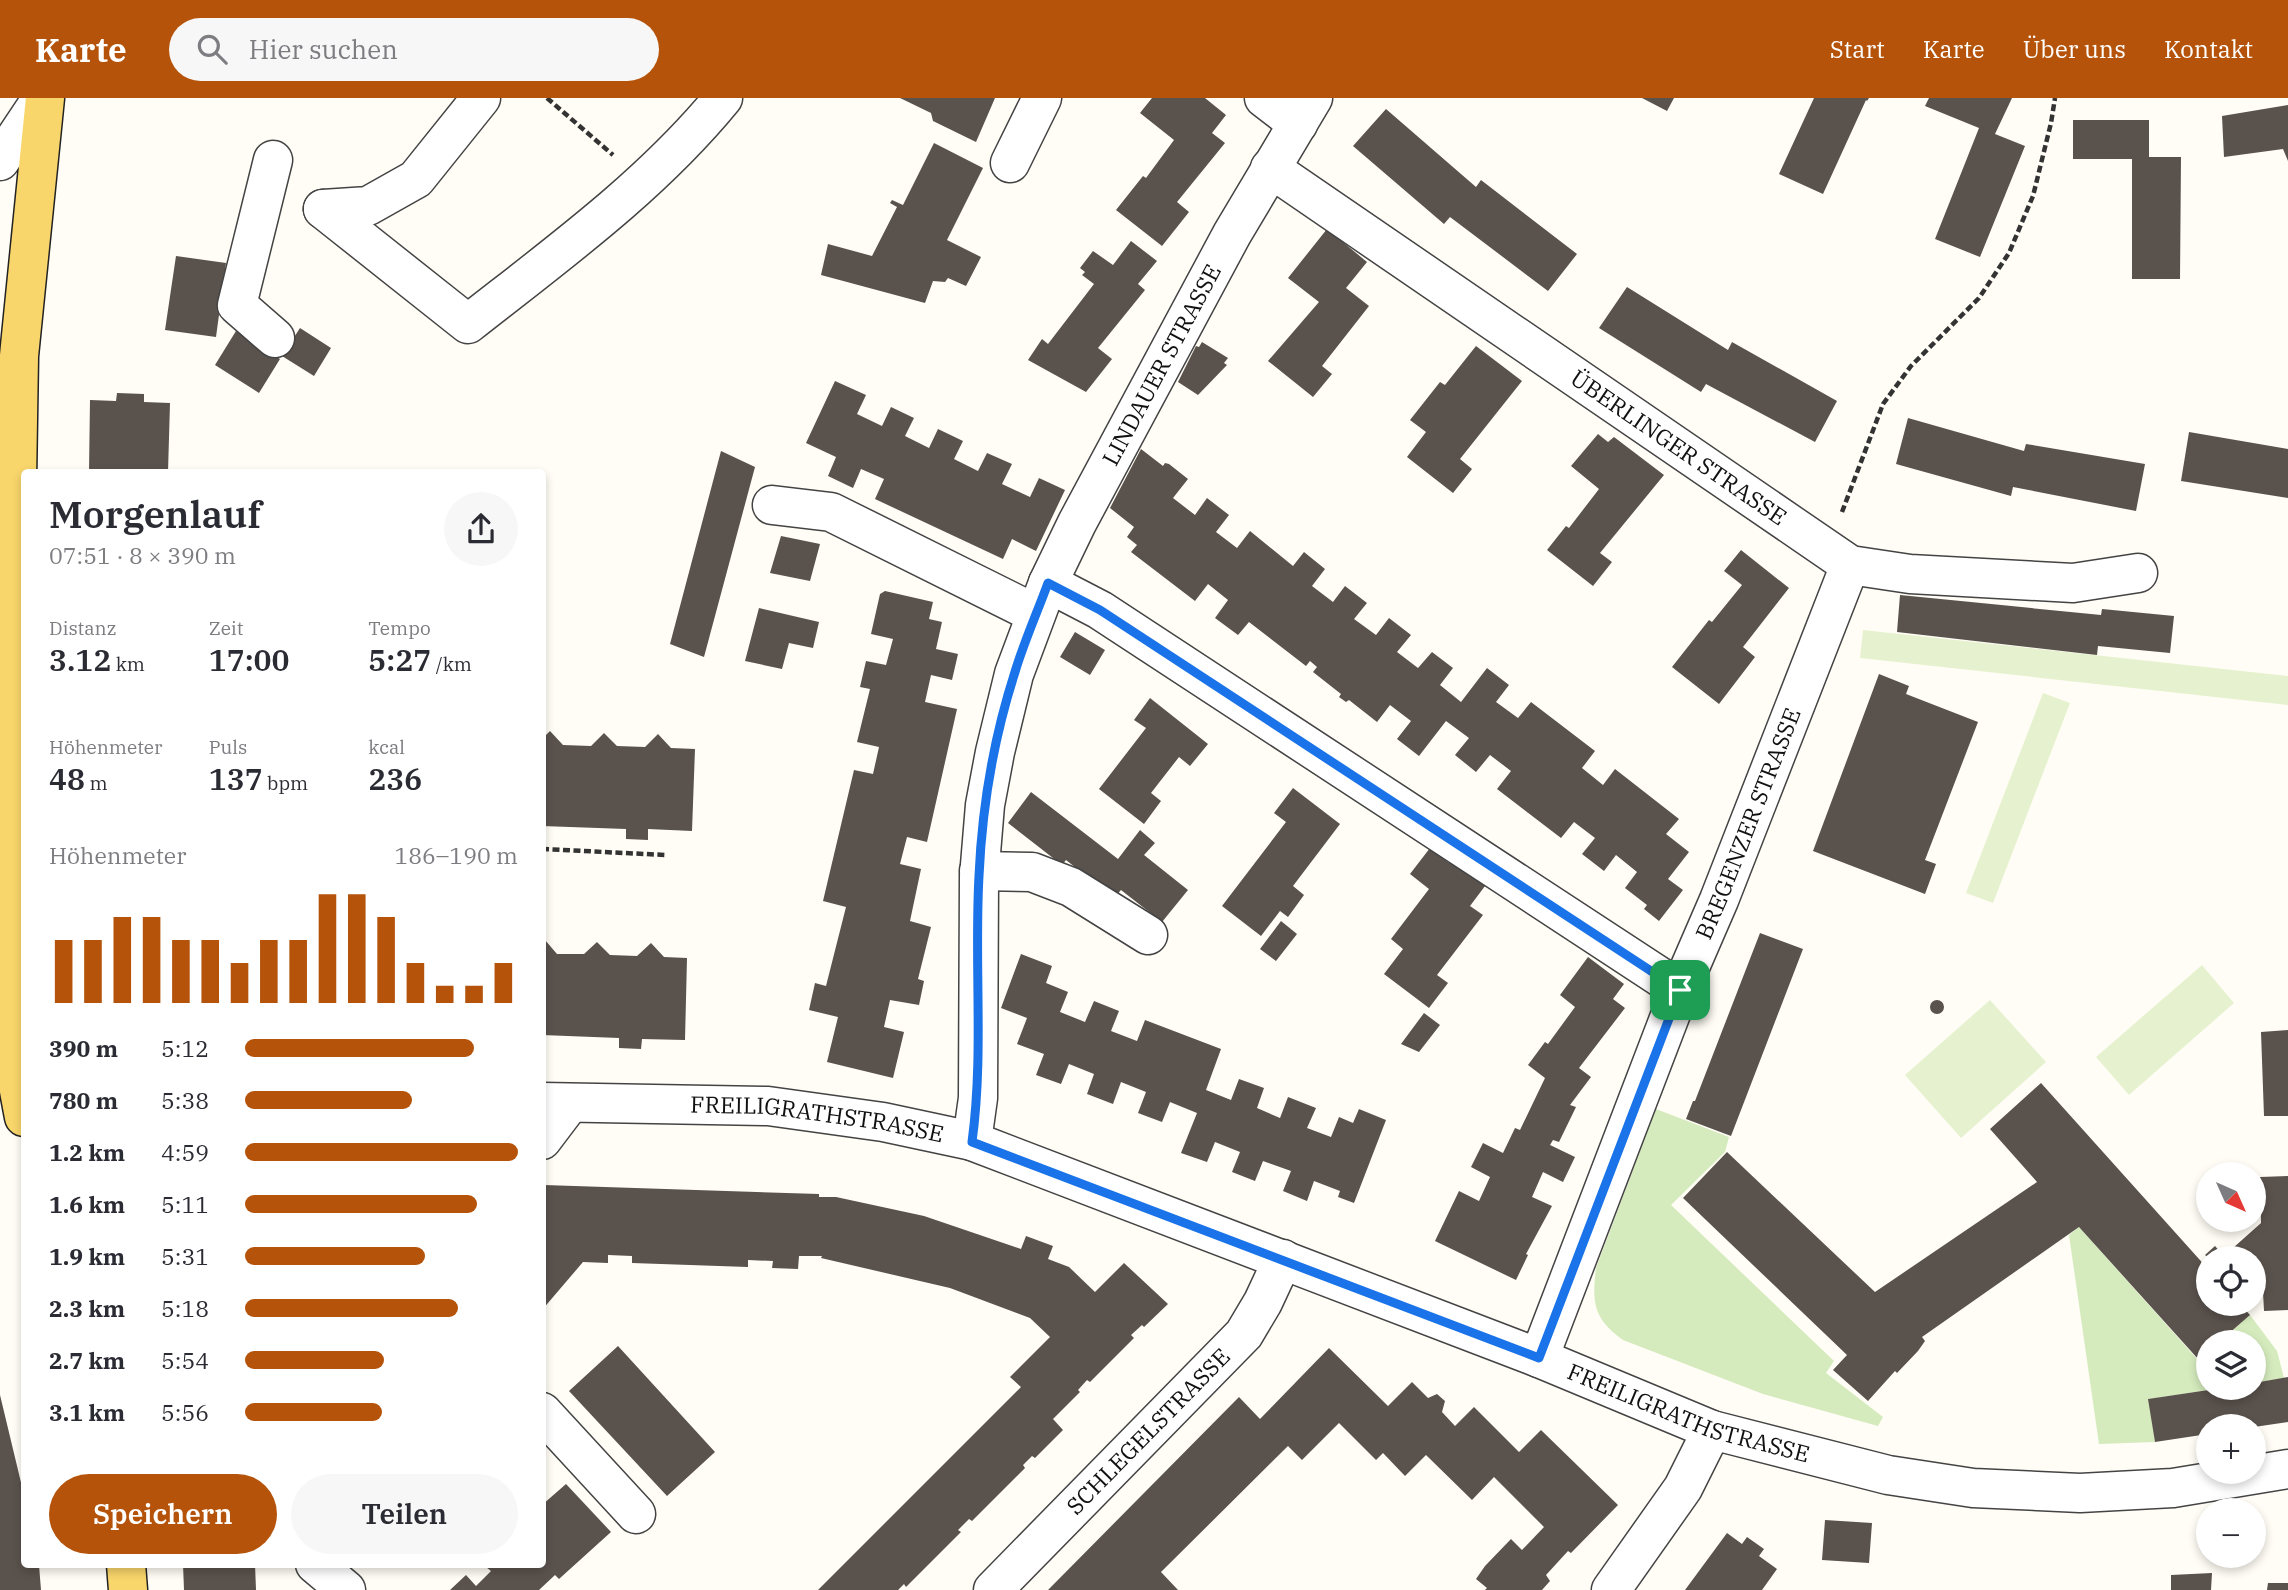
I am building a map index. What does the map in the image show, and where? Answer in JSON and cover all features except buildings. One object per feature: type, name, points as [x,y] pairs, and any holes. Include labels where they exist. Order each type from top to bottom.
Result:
[{"type":"main road","points":[[21,1106],[14,1079],[10,920],[10,359],[44,98]]},
{"type":"main road","points":[[126,1568],[128,1590]]},
{"type":"street","points":[[0,161],[44,98]]},
{"type":"street","points":[[481,98],[416,179],[368,206],[323,209],[468,324],[644,182],[723,98]]},
{"type":"street","points":[[1010,163],[1042,98]]},
{"type":"street","name":"LINDAUER STRASSE","points":[[972,1142],[978,1098],[979,871],[985,804],[1014,674],[1042,598],[1077,523],[1232,234],[1306,111],[1264,98]]},
{"type":"street","points":[[273,160],[237,305],[275,338]]},
{"type":"street","name":"ÜBERLINGER STRASSE","points":[[1270,168],[1837,556],[1910,574],[2073,583],[2138,573]]},
{"type":"street","points":[[772,505],[831,512],[1042,598],[1100,610],[1680,990]]},
{"type":"street","name":"BREGENZER STRASSE","points":[[1539,1358],[1680,990],[1719,900],[1837,556]]},
{"type":"street","points":[[979,871],[1032,872],[1071,887],[1148,935]]},
{"type":"street","points":[[546,1129],[556,1102]]},
{"type":"street","name":"FREILIGRATHSTRASSE","points":[[556,1102],[768,1106],[883,1122],[972,1142],[1539,1358],[1713,1430],[1888,1475],[1973,1488],[2080,1493],[2173,1488],[2288,1469]]},
{"type":"street","name":"SCHLEGELSTRASSE","points":[[993,1590],[1244,1334],[1283,1259]]},
{"type":"street","points":[[546,1416],[636,1514]]},
{"type":"street","points":[[1611,1590],[1684,1488],[1713,1430]]},
{"type":"street","points":[[320,1568],[346,1590]]},
{"type":"path","points":[[547,98],[644,182]]},
{"type":"path","points":[[1837,556],[1841,516],[1884,404],[1911,366],[1979,298],[2009,253],[2033,196],[2054,98]]},
{"type":"path","points":[[546,849],[666,855]]},
{"type":"green space","points":[[1863,630],[2288,676],[2288,705],[1860,658]]},
{"type":"green space","points":[[2043,693],[2070,703],[1993,903],[1966,893]]},
{"type":"green space","points":[[2202,965],[2234,1003],[2129,1095],[2096,1057]]},
{"type":"green space","points":[[1990,1000],[2046,1062],[1961,1138],[1905,1075]]},
{"type":"green space","points":[[1656,1109],[1729,1137],[1725,1152],[1671,1205],[1834,1361],[1826,1373],[1883,1417],[1878,1426],[1763,1394],[1623,1340],[1600,1317],[1594,1291],[1596,1268]]},
{"type":"green space","points":[[2079,1227],[2196,1358],[2196,1392],[2149,1399],[2155,1442],[2099,1444],[2069,1235]]},
{"type":"green space","points":[[2251,1316],[2261,1330],[2233,1330]]},
{"type":"green space","points":[[2266,1336],[2277,1351],[2284,1378],[2266,1381]]},
{"type":"route","points":[[1048,583],[1100,610],[1680,990],[1539,1358],[972,1142],[978,1098],[979,877],[985,804],[1014,674],[1048,583]]}]
